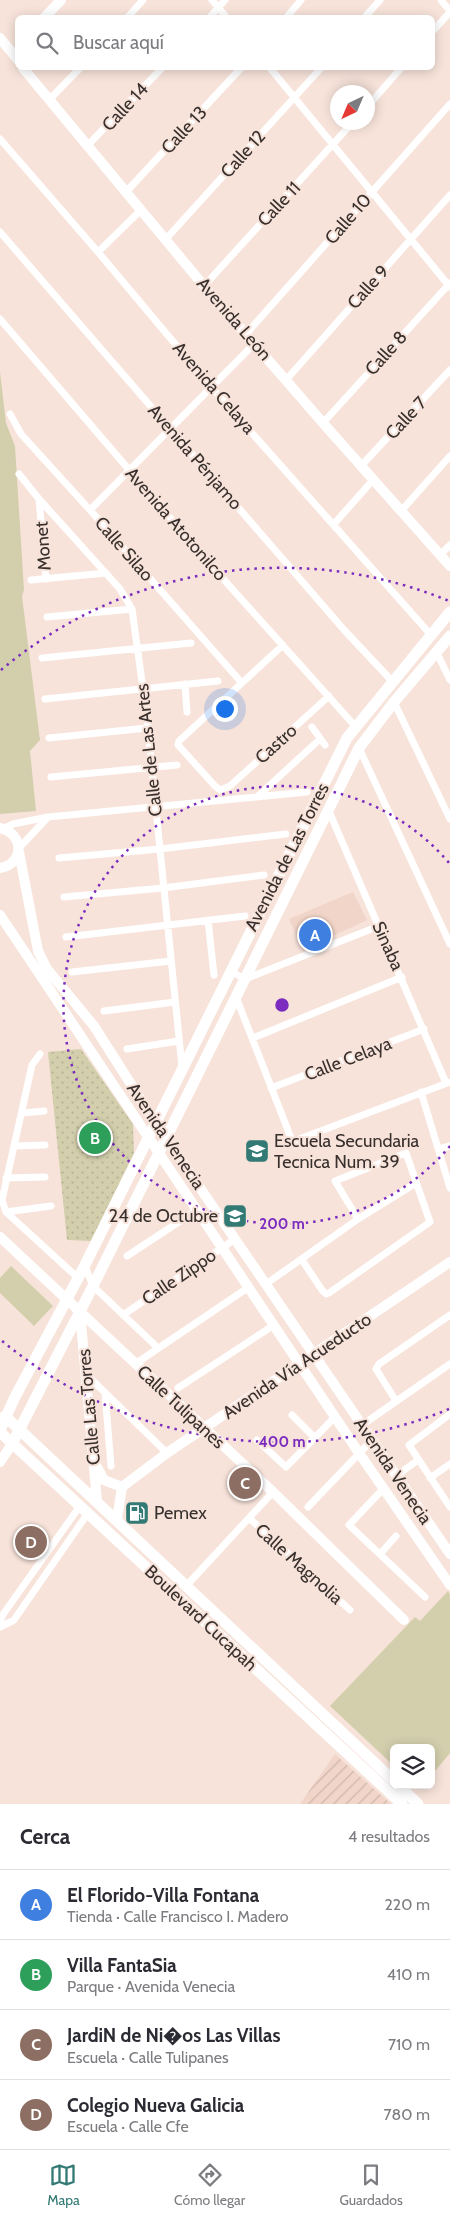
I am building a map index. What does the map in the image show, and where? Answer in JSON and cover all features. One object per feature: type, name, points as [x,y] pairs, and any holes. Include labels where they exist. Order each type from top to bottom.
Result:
[{"type":"main road","name":"Avenida de Las Torres","points":[[0,1431],[3,1414],[85,1265],[347,738],[450,612]]},
{"type":"main road","name":"Avenida de Las Torres","points":[[12,1444],[93,1286],[359,748],[394,702],[450,636]]},
{"type":"main road","name":"Boulevard Cucapah","points":[[3,1414],[187,1584],[390,1777]]},
{"type":"main road","name":"Boulevard Cucapah","points":[[0,1431],[402,1804]]},
{"type":"main road","points":[[402,1789],[418,1804]]},
{"type":"street","points":[[47,15],[61,0]]},
{"type":"street","points":[[130,15],[143,0]]},
{"type":"street","points":[[212,0],[225,15]]},
{"type":"street","points":[[211,15],[225,0]]},
{"type":"street","points":[[288,15],[301,0]]},
{"type":"street","points":[[367,15],[380,0]]},
{"type":"street","points":[[435,29],[450,12],[441,0]]},
{"type":"street","points":[[0,38],[14,48]]},
{"type":"street","name":"Avenida León","points":[[25,70],[204,286],[450,566]]},
{"type":"street","points":[[49,100],[78,70]]},
{"type":"street","name":"Calle 14","points":[[88,146],[160,70]]},
{"type":"street","name":"Calle 13","points":[[126,192],[239,70]]},
{"type":"street","points":[[272,70],[449,285]]},
{"type":"street","name":"Calle 12","points":[[165,240],[318,70]]},
{"type":"street","points":[[375,98],[399,70]]},
{"type":"street","name":"Calle 10","points":[[246,334],[450,104]]},
{"type":"street","name":"Calle 11","points":[[204,286],[346,130]]},
{"type":"street","name":"Avenida Celaya","points":[[0,139],[212,388],[431,635]]},
{"type":"street","name":"Calle 9","points":[[286,380],[450,195]]},
{"type":"street","points":[[98,252],[141,210]]},
{"type":"street","name":"Avenida Pénjamo","points":[[0,232],[345,631],[392,681]]},
{"type":"street","name":"Calle 8","points":[[323,423],[449,285]]},
{"type":"street","name":"Avenida Atotonilco","points":[[0,319],[355,726]]},
{"type":"street","points":[[90,510],[254,344]]},
{"type":"street","name":"Calle 7","points":[[361,466],[450,370]]},
{"type":"street","name":"Calle Silao","points":[[10,414],[21,434],[241,682]]},
{"type":"street","points":[[401,511],[450,456]]},
{"type":"street","name":"Calle de Las Artes","points":[[19,474],[124,594],[132,609],[139,648],[182,1068]]},
{"type":"street","points":[[334,524],[373,480]]},
{"type":"street","name":"Monet","points":[[31,580],[46,579],[39,499]]},
{"type":"street","points":[[440,556],[450,544]]},
{"type":"street","points":[[46,579],[106,573]]},
{"type":"street","points":[[47,617],[132,609]]},
{"type":"street","points":[[42,658],[191,643]]},
{"type":"street","points":[[241,682],[283,645]]},
{"type":"street","points":[[436,651],[450,680]]},
{"type":"street","points":[[44,699],[218,681]]},
{"type":"street","name":"Castro","points":[[241,682],[178,743],[214,786],[220,790],[230,786],[329,696]]},
{"type":"street","points":[[185,684],[187,712]]},
{"type":"street","points":[[394,702],[450,819]]},
{"type":"street","points":[[257,797],[323,742],[312,727]]},
{"type":"street","points":[[49,738],[147,728]]},
{"type":"street","points":[[359,748],[450,944]]},
{"type":"street","points":[[51,777],[178,765]]},
{"type":"street","points":[[1,828],[48,817],[307,792]]},
{"type":"street","name":"Sinaba","points":[[328,809],[448,1082]]},
{"type":"street","points":[[0,868],[12,863],[19,850],[48,817]]},
{"type":"street","points":[[1,828],[13,834],[17,840],[19,850]]},
{"type":"street","points":[[59,858],[160,849],[286,834]]},
{"type":"street","name":"Avenida Venecia","points":[[19,850],[38,951],[52,977],[94,1026],[155,1122],[450,1554]]},
{"type":"street","points":[[64,897],[163,888],[264,875]]},
{"type":"street","name":"Avenida Venecia","points":[[0,915],[359,1453],[450,1585]]},
{"type":"street","points":[[66,937],[245,916]]},
{"type":"street","points":[[208,920],[214,975]]},
{"type":"street","points":[[230,971],[245,979],[379,926]]},
{"type":"street","points":[[72,972],[171,961]]},
{"type":"street","points":[[253,1038],[402,977]]},
{"type":"street","points":[[236,997],[271,1088],[294,1141],[448,1082]]},
{"type":"street","points":[[104,1012],[175,1002]]},
{"type":"street","name":"Calle Celaya","points":[[271,1088],[424,1030]]},
{"type":"street","points":[[128,1049],[179,1041]]},
{"type":"street","points":[[40,1054],[32,1065],[23,1113],[2,1200],[6,1212],[78,1278]]},
{"type":"street","points":[[421,1092],[450,1188]]},
{"type":"street","points":[[23,1113],[44,1111]]},
{"type":"street","points":[[15,1146],[46,1145]]},
{"type":"street","points":[[439,1150],[450,1146]]},
{"type":"street","points":[[302,1260],[326,1294],[430,1222],[406,1153],[335,1181],[358,1219]]},
{"type":"street","points":[[6,1178],[46,1177]]},
{"type":"street","points":[[266,1284],[358,1219],[416,1183]]},
{"type":"street","points":[[6,1212],[51,1206]]},
{"type":"street","points":[[128,1256],[197,1210]]},
{"type":"street","name":"Calle Tulipanes","points":[[0,1237],[273,1492],[404,1620]]},
{"type":"street","name":"Calle Zippo","points":[[124,1315],[235,1239]]},
{"type":"street","name":"Avenida Vía Acueducto","points":[[122,1487],[168,1453],[450,1262]]},
{"type":"street","points":[[85,1265],[93,1286],[158,1348]]},
{"type":"street","points":[[135,1364],[249,1287]]},
{"type":"street","name":"Calle Las Torres","points":[[80,1312],[97,1501]]},
{"type":"street","points":[[396,1400],[378,1374],[376,1369],[379,1364],[450,1315]]},
{"type":"street","points":[[178,1388],[274,1325]]},
{"type":"street","points":[[362,1425],[450,1364]]},
{"type":"street","points":[[85,1374],[168,1453]]},
{"type":"street","name":"Calle Las Torres","points":[[105,1393],[111,1466]]},
{"type":"street","points":[[450,1414],[411,1442],[410,1447],[450,1507]]},
{"type":"street","points":[[292,1415],[315,1438]]},
{"type":"street","points":[[257,1440],[286,1467],[335,1417]]},
{"type":"street","points":[[308,1507],[372,1440]]},
{"type":"street","points":[[0,1462],[12,1444]]},
{"type":"street","points":[[396,1476],[418,1460]]},
{"type":"street","points":[[95,1463],[104,1480],[122,1487],[116,1519]]},
{"type":"street","points":[[430,1478],[450,1464]]},
{"type":"street","points":[[384,1488],[349,1526],[425,1597]]},
{"type":"street","name":"Calle Magnolia","points":[[187,1584],[273,1492]]},
{"type":"street","points":[[0,1621],[2,1610],[68,1523],[84,1510]]},
{"type":"street","points":[[0,1627],[14,1620],[76,1529],[84,1510]]},
{"type":"street","name":"Calle Magnolia","points":[[249,1518],[350,1610]]},
{"type":"street","points":[[68,1523],[76,1529]]},
{"type":"street","points":[[380,1554],[396,1536]]},
{"type":"street","points":[[2,1610],[14,1620]]},
{"type":"shaded area","points":[[0,372],[6,423],[15,446],[24,590],[22,596],[40,740],[30,751],[36,811],[0,814]]},
{"type":"shaded area","points":[[353,892],[367,920],[303,950],[289,919]]},
{"type":"shaded area","points":[[81,1049],[133,1124],[134,1153],[91,1241],[67,1240],[48,1052]]},
{"type":"shaded area","points":[[11,1266],[53,1306],[34,1326],[0,1293],[0,1278]]},
{"type":"shaded area","points":[[448,1591],[450,1595],[450,1753],[435,1771],[435,1744],[390,1744],[390,1762],[330,1706],[415,1617],[420,1621]]},
{"type":"shaded area","points":[[335,1754],[391,1804],[300,1804]]},
{"type":"place","name":"El Florido-Villa Fontana","points":[[315,935]]},
{"type":"place","name":"Villa FantaSia","points":[[95,1138]]},
{"type":"place","name":"Escuela Secundaria Tecnica Num. 39","points":[[257,1151]]},
{"type":"place","name":"24 de Octubre","points":[[235,1216]]},
{"type":"place","name":"JardiN de Ni�os Las Villas","points":[[245,1483]]},
{"type":"place","name":"Pemex","points":[[137,1513]]},
{"type":"place","name":"Colegio Nueva Galicia","points":[[31,1542]]}]
